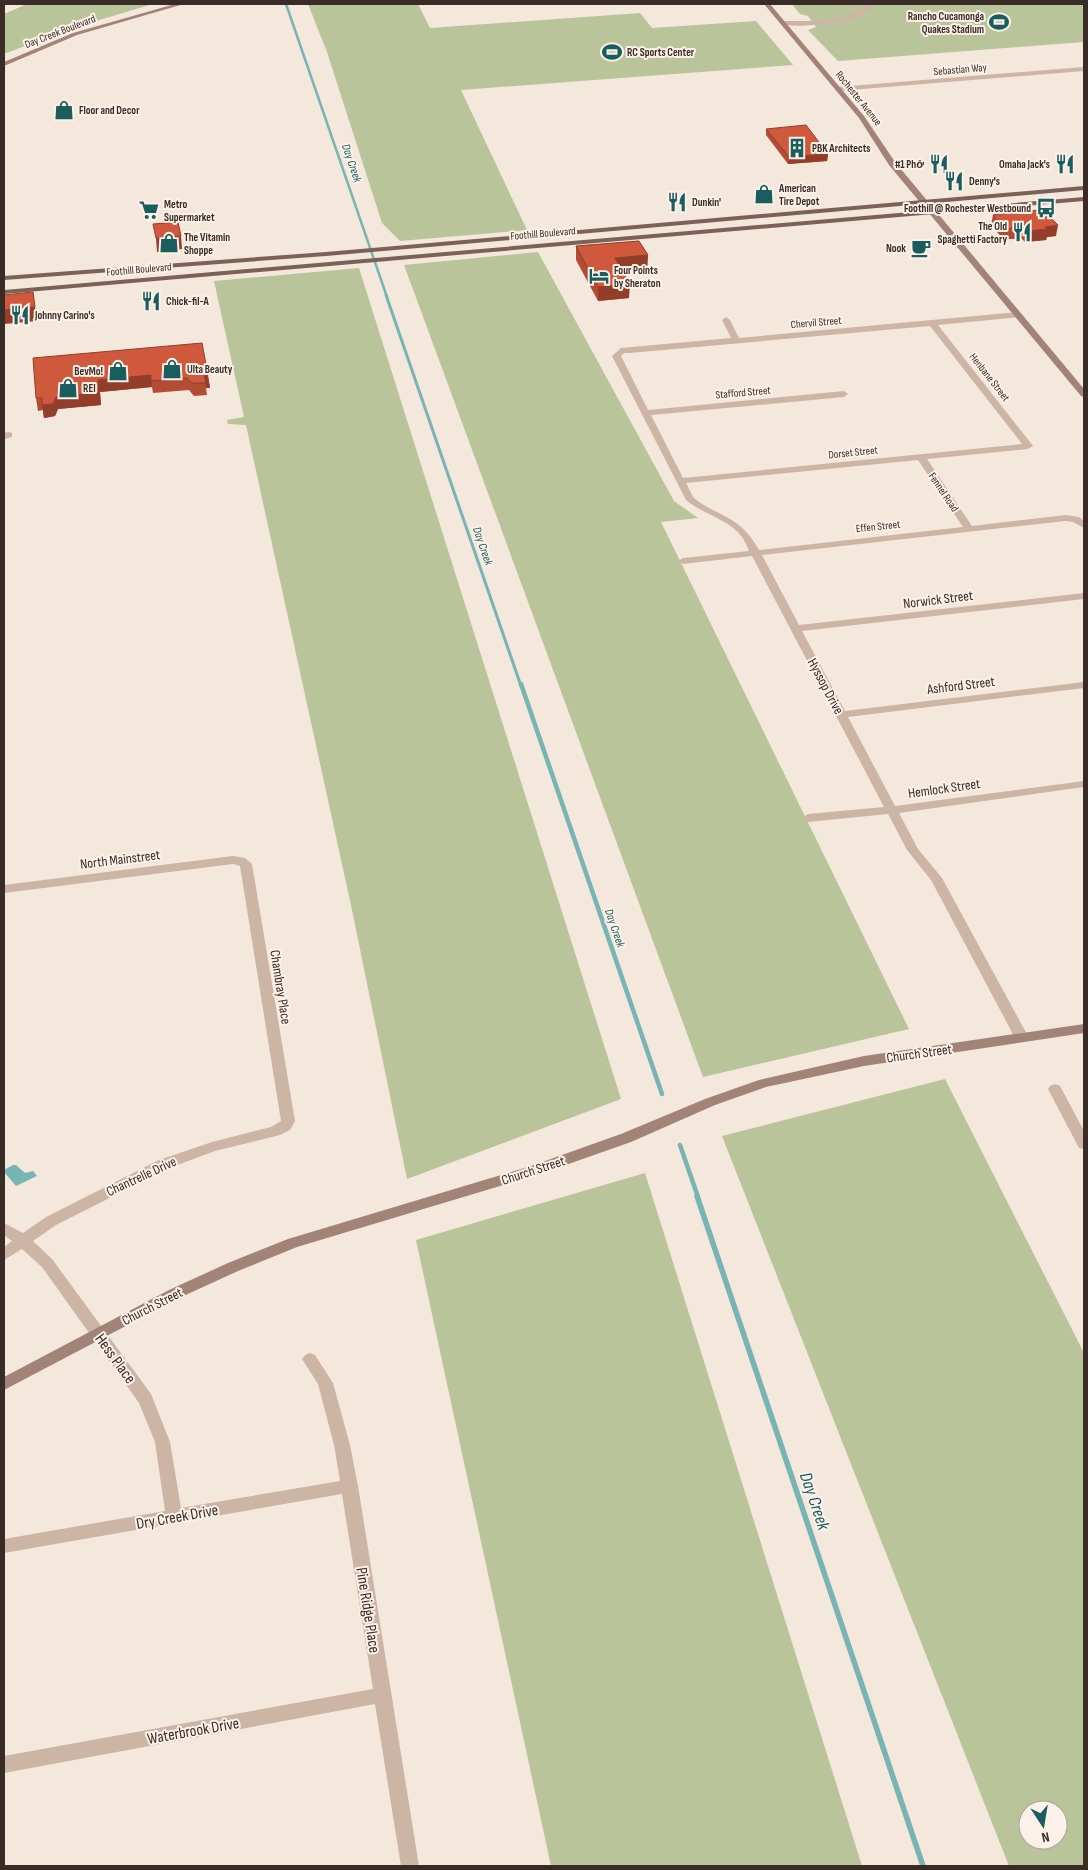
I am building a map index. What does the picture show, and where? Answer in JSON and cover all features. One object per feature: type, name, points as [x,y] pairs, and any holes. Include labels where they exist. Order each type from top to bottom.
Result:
[{"type":"main road","name":"Day Creek Boulevard","points":[[4,64],[75,34],[181,4]]},
{"type":"main road","name":"Rochester Avenue","points":[[767,4],[862,117],[892,163],[1084,394]]},
{"type":"main road","name":"Foothill Boulevard","points":[[4,278],[326,254],[1084,188]]},
{"type":"main road","name":"Foothill Boulevard","points":[[4,292],[1084,198]]},
{"type":"main road","points":[[198,275],[199,271],[203,269],[300,260],[326,254]]},
{"type":"main road","name":"Church Street","points":[[4,1384],[174,1294],[233,1267],[293,1243],[535,1170],[626,1138],[710,1102],[764,1083],[864,1061],[1084,1028]]},
{"type":"street","points":[[783,22],[829,21],[859,14],[873,4]]},
{"type":"street","name":"Sebastian Way","points":[[838,89],[1084,70]]},
{"type":"street","name":"Chervil Street","points":[[617,354],[630,350],[1018,315]]},
{"type":"street","points":[[726,320],[737,341]]},
{"type":"street","name":"Henbane Street","points":[[932,323],[1028,446]]},
{"type":"street","name":"Hyssop Drive","points":[[617,354],[617,360],[689,498],[695,504],[729,521],[742,530],[919,859],[936,878],[1022,1038]]},
{"type":"street","name":"Stafford Street","points":[[644,413],[844,394]]},
{"type":"street","name":"Dorset Street","points":[[680,481],[1028,446]]},
{"type":"street","name":"Fennel Road","points":[[920,456],[969,529]]},
{"type":"street","name":"Effen Street","points":[[683,561],[1066,518],[1080,522]]},
{"type":"street","name":"Norwick Street","points":[[796,629],[1084,596]]},
{"type":"street","name":"Ashford Street","points":[[841,714],[1084,685]]},
{"type":"street","name":"Hemlock Street","points":[[808,818],[892,810],[1083,786]]},
{"type":"street","name":"North Mainstreet","points":[[4,889],[233,860],[241,861]]},
{"type":"street","name":"Chambray Place","points":[[241,861],[246,864],[288,1121]]},
{"type":"street","points":[[1055,1089],[1084,1144]]},
{"type":"street","name":"Chantrelle Drive","points":[[4,1254],[22,1240],[71,1210],[164,1164],[212,1147],[275,1131],[285,1126],[288,1121]]},
{"type":"street","name":"Hess Place","points":[[4,1228],[22,1240],[48,1264],[146,1399],[155,1417],[167,1453],[174,1517]]},
{"type":"street","name":"Pine Ridge Place","points":[[310,1359],[325,1383],[342,1445],[410,1866]]},
{"type":"street","name":"Dry Creek Drive","points":[[4,1546],[350,1486]]},
{"type":"street","name":"Waterbrook Drive","points":[[4,1765],[382,1695]]},
{"type":"green space","points":[[27,4],[153,4],[69,29],[4,54],[4,14]]},
{"type":"green space","points":[[308,4],[418,4],[430,28],[640,13],[652,28],[756,21],[793,65],[461,90],[527,230],[400,241],[382,223],[327,52]]},
{"type":"green space","points":[[792,4],[1084,4],[1084,42],[838,61],[808,30],[816,27],[808,16],[800,14]]},
{"type":"green space","points":[[538,252],[674,501],[698,518],[661,522],[909,1029],[703,1077],[404,265]]},
{"type":"green space","points":[[359,268],[621,1099],[407,1179],[352,910],[246,425],[228,424],[227,420],[244,417],[214,281]]},
{"type":"green space","points":[[945,1079],[1084,1353],[1084,1866],[1009,1866],[722,1136]]},
{"type":"green space","points":[[645,1173],[862,1866],[551,1866],[416,1240]]},
{"type":"water","points":[[16,1165],[25,1173],[33,1171],[37,1176],[16,1186],[4,1172],[4,1170]]},
{"type":"building","name":"PBK Architects","points":[[806,125],[828,154],[789,157],[766,129]]},
{"type":"building","points":[[1043,210],[1058,225],[1045,227],[1048,229],[1027,231],[1024,228],[1004,229],[993,215],[1013,212]]},
{"type":"building","points":[[178,222],[181,236],[156,238],[153,224]]},
{"type":"building","points":[[639,241],[648,255],[615,258],[630,284],[598,287],[576,246]]},
{"type":"building","points":[[33,292],[35,307],[4,310],[4,295]]},
{"type":"building","points":[[202,343],[208,375],[204,376],[206,383],[192,383],[187,378],[151,381],[151,375],[98,380],[99,393],[56,397],[53,404],[42,405],[42,398],[36,398],[33,358]]},
{"type":"waterway","name":"Day Creek","points":[[286,4],[387,297]]},
{"type":"waterway","name":"Day Creek","points":[[386,295],[521,686]]},
{"type":"waterway","name":"Day Creek","points":[[521,684],[662,1094]]},
{"type":"waterway","name":"Day Creek","points":[[680,1145],[698,1197]]},
{"type":"waterway","name":"Day Creek","points":[[697,1196],[923,1866]]},
{"type":"place","name":"Rancho Cucamonga Quakes Stadium","points":[[999,22]]},
{"type":"place","name":"RC Sports Center","points":[[612,52]]},
{"type":"place","name":"Floor and Decor","points":[[64,110]]},
{"type":"place","name":"PBK Architects","points":[[797,148]]},
{"type":"place","name":"#1 Phở","points":[[939,164]]},
{"type":"place","name":"Omaha Jack's","points":[[1065,164]]},
{"type":"place","name":"Denny's","points":[[954,181]]},
{"type":"place","name":"American Tire Depot","points":[[764,194]]},
{"type":"place","name":"Dunkin'","points":[[677,202]]},
{"type":"place","name":"Foothill @ Rochester Westbound","points":[[1046,208]]},
{"type":"place","name":"Metro Supermarket","points":[[149,210]]},
{"type":"place","name":"The Old Spaghetti Factory","points":[[1022,232]]},
{"type":"place","name":"The Vitamin Shoppe","points":[[169,243]]},
{"type":"place","name":"Nook","points":[[921,248]]},
{"type":"place","name":"Four Points by Sheraton","points":[[599,276]]},
{"type":"place","name":"Chick-fil-A","points":[[151,301]]},
{"type":"place","name":"Johnny Carino's","points":[[20,315]]},
{"type":"place","name":"Ulta Beauty","points":[[172,369]]},
{"type":"place","name":"BevMo!","points":[[118,371]]},
{"type":"place","name":"REI","points":[[68,388]]}]
